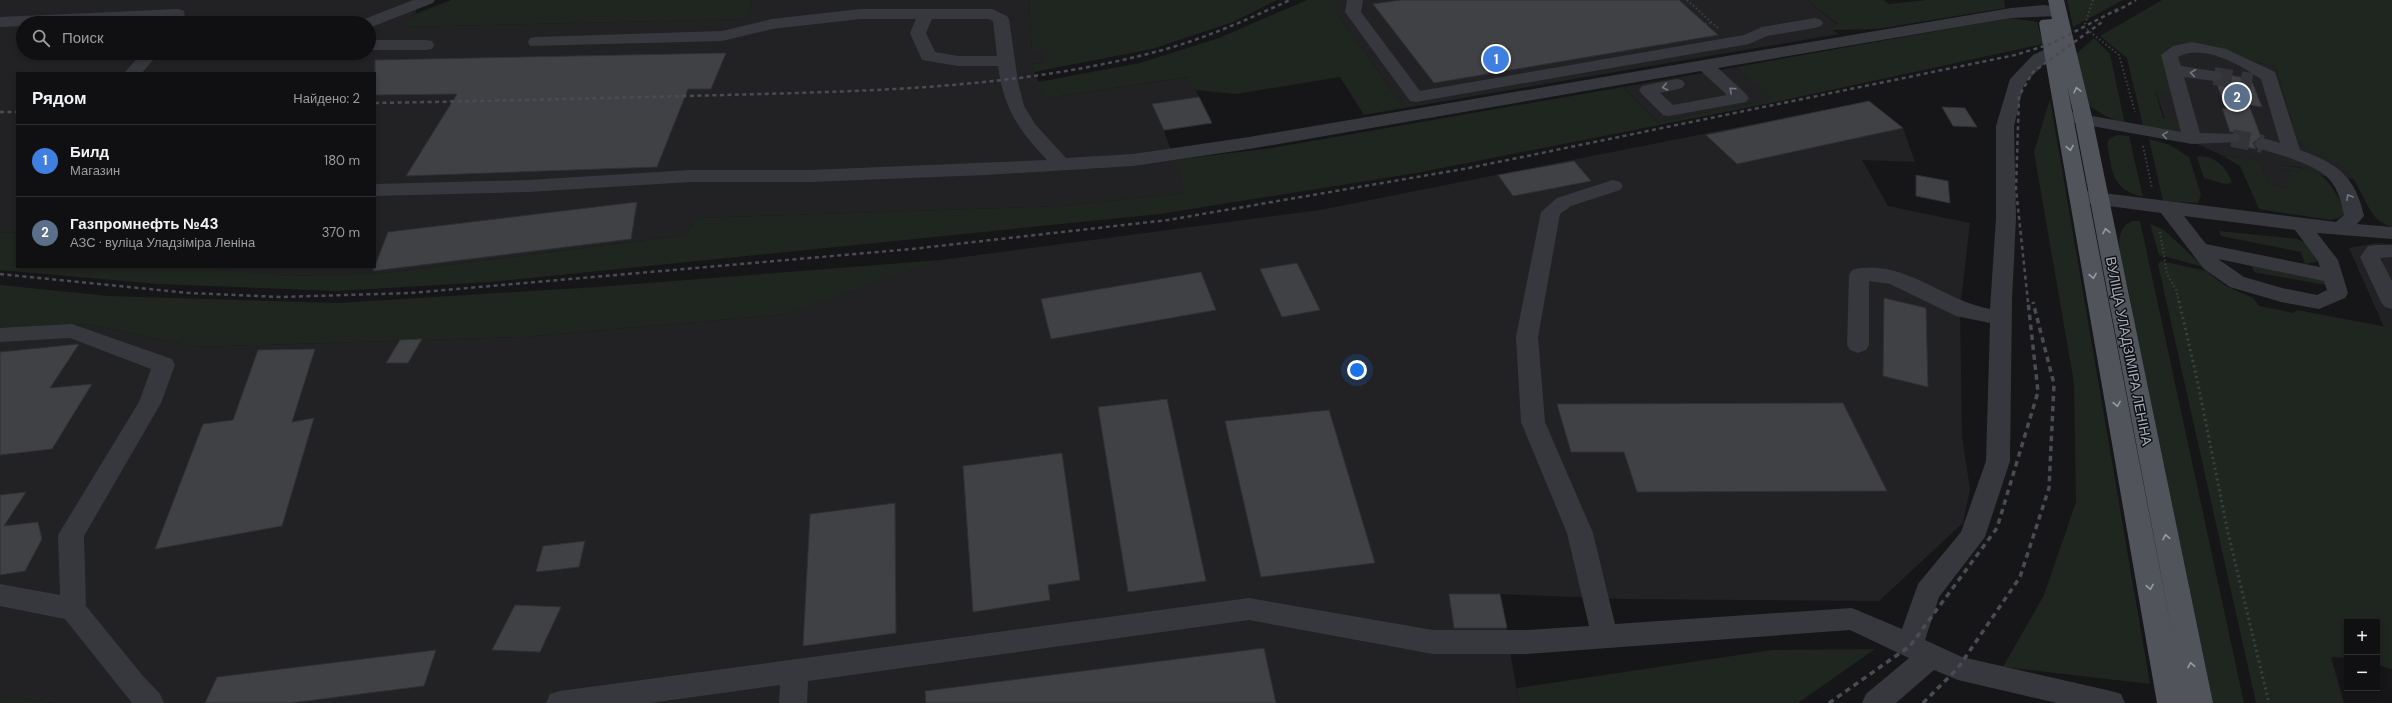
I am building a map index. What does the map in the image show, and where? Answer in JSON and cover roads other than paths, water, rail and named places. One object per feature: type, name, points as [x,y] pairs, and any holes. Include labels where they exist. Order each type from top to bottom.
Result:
[{"type":"main road","name":"ВУЛІЦА УЛАДЗІМІРА ЛЕНІНА","points":[[2050,5],[2052,52],[2100,199],[2199,703]]},
{"type":"main road","name":"ВУЛІЦА УЛАДЗІМІРА ЛЕНІНА","points":[[2050,5],[2074,119],[2078,196],[2171,703]]},
{"type":"lane","points":[[376,20],[427,0]]},
{"type":"lane","points":[[1355,0],[1353,12],[1427,113]]},
{"type":"lane","points":[[376,190],[528,186],[691,176],[810,176],[1133,160],[1234,146],[1427,113],[1711,71],[1838,42],[2050,5]]},
{"type":"lane","points":[[134,16],[178,14],[178,16]]},
{"type":"lane","points":[[536,42],[722,36],[772,24],[860,14],[992,14],[1001,19],[1008,60],[1009,80],[1019,115],[1061,164]]},
{"type":"lane","points":[[926,14],[918,33],[928,56],[958,61],[1008,60]]},
{"type":"lane","points":[[1416,97],[1749,39],[1762,32],[1815,19],[1838,42]]},
{"type":"lane","points":[[0,22],[16,21]]},
{"type":"lane","points":[[376,45],[426,45]]},
{"type":"lane","points":[[2192,139],[2169,55],[2176,49],[2197,48],[2226,54],[2251,65],[2269,76],[2292,153]]},
{"type":"lane","points":[[1876,703],[1921,651],[1927,592],[1972,536],[1998,461],[2000,318],[2006,218],[2005,126],[2016,83],[2039,59],[2052,52]]},
{"type":"lane","points":[[133,72],[144,60]]},
{"type":"lane","points":[[2172,70],[2214,76]]},
{"type":"lane","points":[[2252,82],[2273,88]]},
{"type":"lane","points":[[2074,119],[2192,139],[2232,138]]},
{"type":"lane","points":[[2263,144],[2292,153],[2335,174],[2352,204],[2354,216],[2340,229]]},
{"type":"lane","points":[[1605,637],[1580,533],[1533,422],[1527,337],[1551,212],[1564,202],[1613,186]]},
{"type":"lane","points":[[2078,196],[2300,225],[2392,233]]},
{"type":"lane","points":[[2162,208],[2211,264],[2237,282],[2281,295],[2319,302],[2338,293],[2328,260],[2300,225]]},
{"type":"lane","points":[[2199,249],[2333,276]]},
{"type":"lane","points":[[2392,251],[2375,251],[2370,257],[2392,302]]},
{"type":"lane","points":[[1858,345],[1859,275],[1873,273],[1916,287],[1960,310],[2000,318]]},
{"type":"lane","points":[[0,335],[72,331],[164,365],[150,403],[71,535],[73,609],[133,685],[150,703]]},
{"type":"lane","points":[[0,595],[73,609]]},
{"type":"lane","points":[[560,703],[1249,609],[1433,642],[1527,642],[1852,620],[1958,668],[2052,697],[2112,703]]},
{"type":"lane","points":[[793,703],[794,671]]},
{"type":"tunnel","points":[[2214,76],[2252,82]]},
{"type":"tunnel","points":[[2232,138],[2263,144]]},
{"type":"railway","points":[[376,103],[833,92],[941,86],[995,81],[1049,74],[1155,52],[1207,36],[1290,0]]},
{"type":"railway","points":[[2115,12],[2136,0]]},
{"type":"railway","points":[[0,274],[189,293],[281,297],[411,293],[912,249],[1168,220],[1469,168],[2015,55],[2051,44],[2118,9]]},
{"type":"railway","points":[[2028,302],[2016,189],[2019,96],[2033,72],[2102,22]]},
{"type":"railway","points":[[0,112],[16,112]]},
{"type":"railway","points":[[1829,703],[1910,646],[1997,528],[2038,392],[2028,301]]},
{"type":"railway","points":[[1923,703],[1958,668],[2020,577],[2049,488],[2054,384],[2033,302]]},
{"type":"place","name":"Билд","points":[[1496,59]]},
{"type":"place","name":"Газпромнефть №43","points":[[2237,97]]}]
